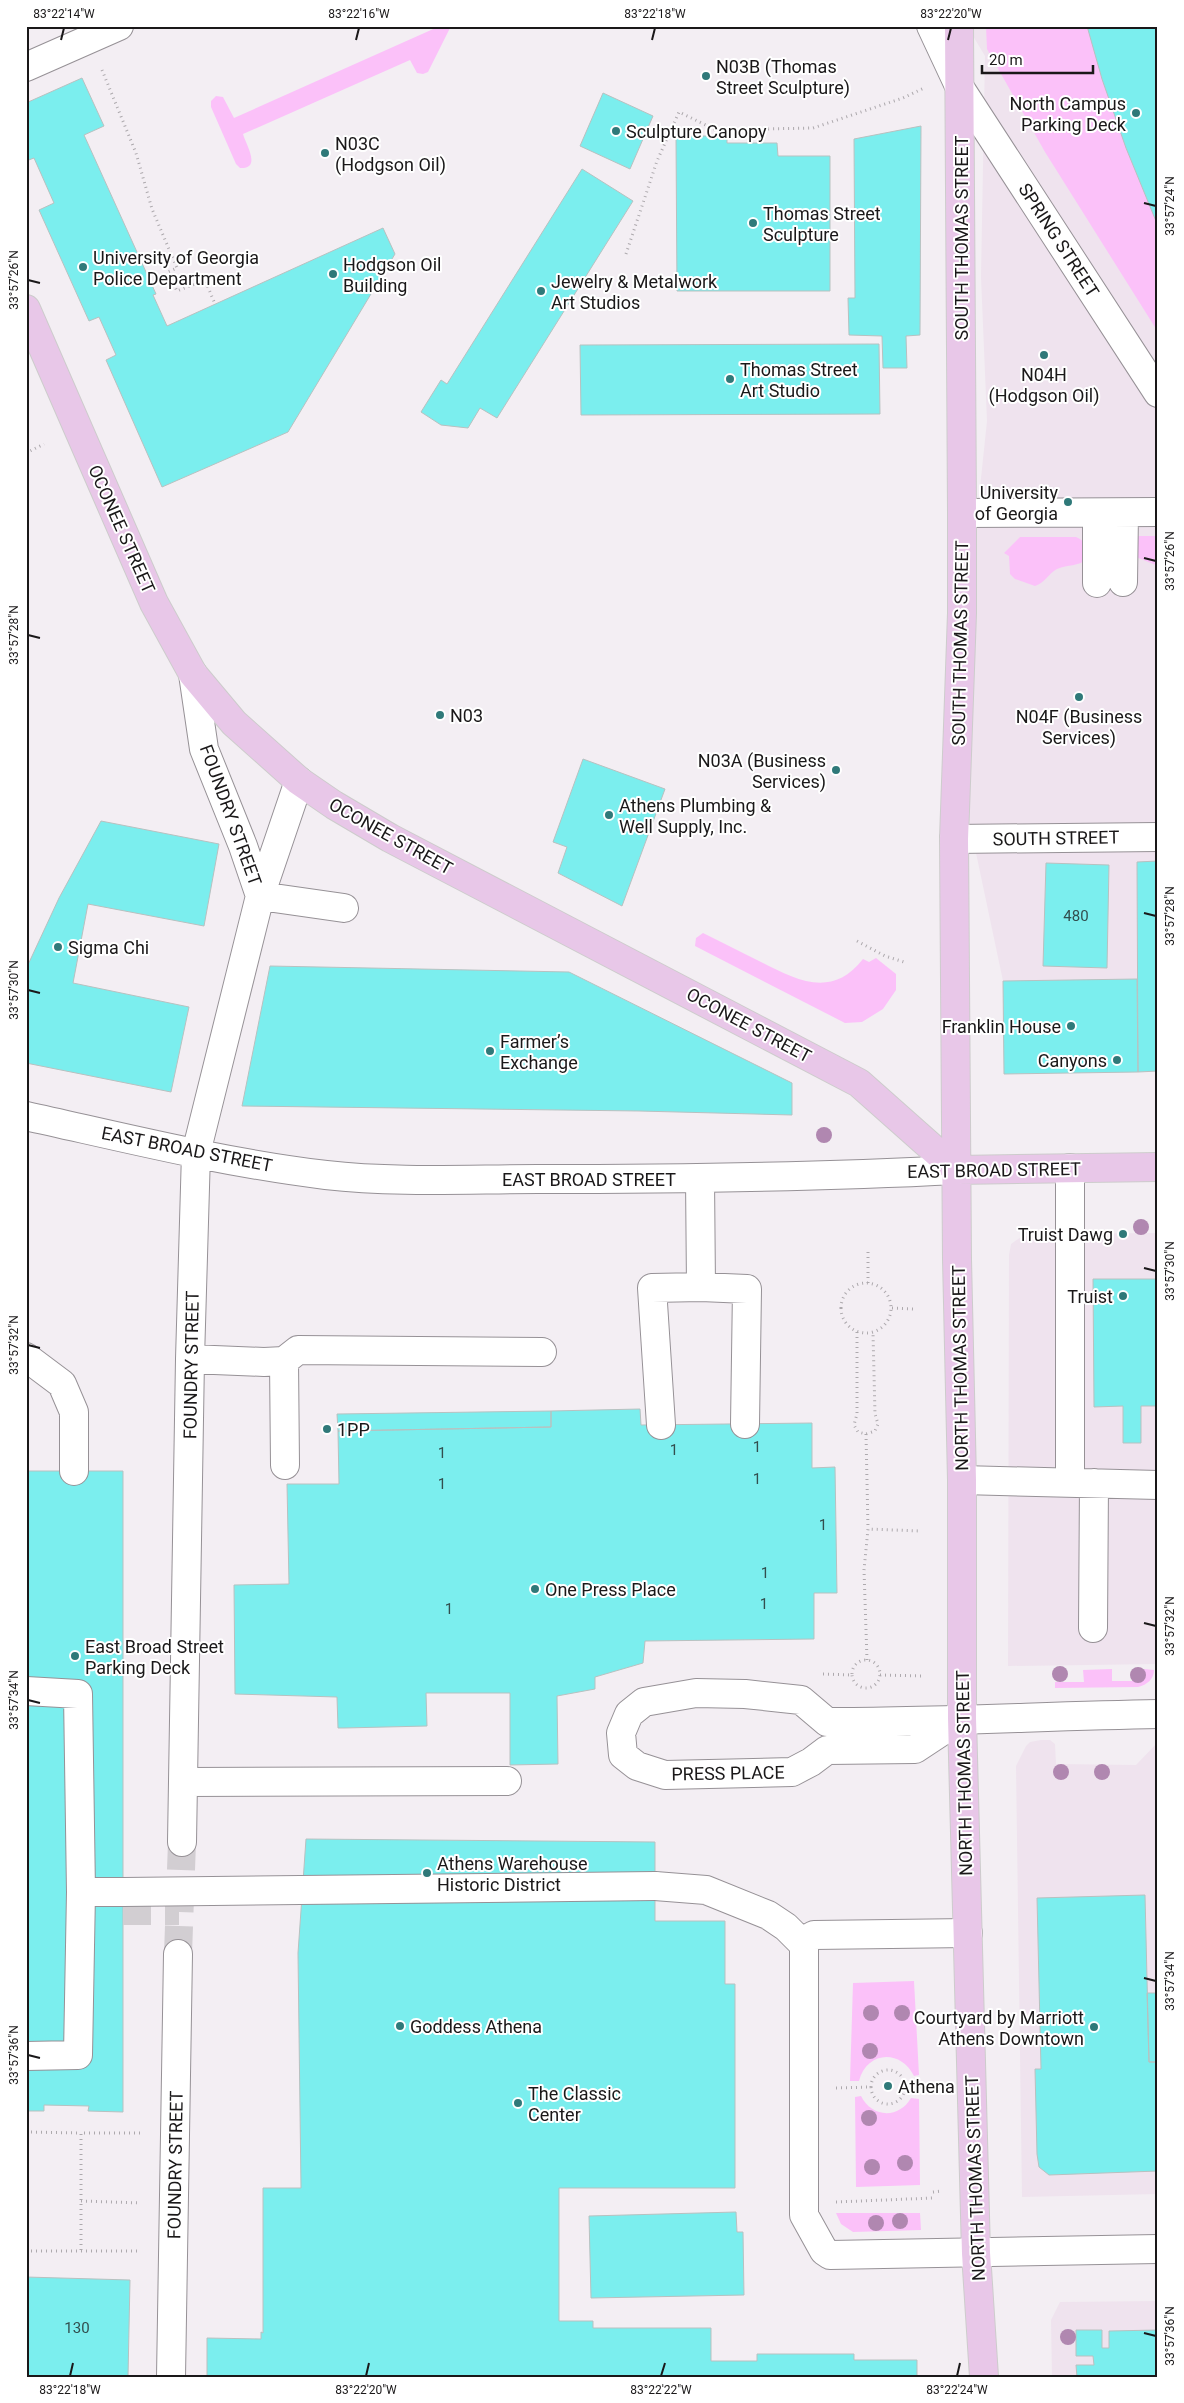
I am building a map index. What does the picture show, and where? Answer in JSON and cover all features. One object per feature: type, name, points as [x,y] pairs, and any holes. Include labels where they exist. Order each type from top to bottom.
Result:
[{"type":"main road","name":"SOUTH THOMAS STREET","points":[[957,1170],[954,839],[962,613],[959,26]]},
{"type":"main road","name":"OCONEE STREET","points":[[26,309],[154,603],[193,674],[234,723],[299,780],[334,805],[390,838],[859,1083],[957,1170]]},
{"type":"main road","name":"EAST BROAD STREET","points":[[957,1170],[1158,1167]]},
{"type":"main road","name":"NORTH THOMAS STREET","points":[[957,1170],[962,1480],[962,1718],[976,2253],[984,2377]]},
{"type":"street","points":[[26,67],[119,26]]},
{"type":"street","name":"SPRING STREET","points":[[931,26],[960,88],[1158,393]]},
{"type":"street","points":[[962,513],[1158,512]]},
{"type":"street","points":[[1110,583],[1111,513]]},
{"type":"street","name":"FOUNDRY STREET","points":[[193,674],[204,749],[243,846],[260,896]]},
{"type":"street","name":"FOUNDRY STREET","points":[[182,1842],[190,1359],[196,1153],[260,896],[299,780]]},
{"type":"street","name":"SOUTH STREET","points":[[954,839],[1158,836]]},
{"type":"street","points":[[260,896],[344,908]]},
{"type":"street","name":"EAST BROAD STREET","points":[[26,1116],[196,1153],[329,1175],[418,1179],[700,1178],[848,1175],[957,1170]]},
{"type":"street","points":[[1070,1168],[1082,1482],[1093,1628]]},
{"type":"street","points":[[700,1178],[701,1287]]},
{"type":"street","points":[[660,1425],[652,1288],[701,1287],[747,1289],[746,1424]]},
{"type":"street","points":[[190,1359],[284,1361],[298,1350],[542,1352]]},
{"type":"street","points":[[26,1357],[62,1384],[74,1412],[74,1471]]},
{"type":"street","points":[[284,1361],[285,1465]]},
{"type":"street","points":[[962,1480],[1158,1485]]},
{"type":"street","points":[[26,1691],[78,1694],[81,1892],[78,2054],[26,2056]]},
{"type":"street","name":"PRESS PLACE","points":[[826,1750],[811,1762],[792,1772],[665,1775],[637,1766],[623,1754],[621,1733],[628,1714],[644,1702],[696,1693],[745,1694],[801,1700],[827,1722]]},
{"type":"street","points":[[962,1718],[915,1749],[826,1750],[827,1722],[914,1722],[962,1718],[1158,1714]]},
{"type":"street","points":[[184,1782],[507,1781]]},
{"type":"street","points":[[81,1892],[655,1886],[706,1890],[768,1915],[786,1927],[804,1945]]},
{"type":"street","points":[[968,1933],[814,1935],[807,1939],[804,1945],[804,2215],[807,2223],[824,2251],[830,2255],[1158,2249]]},
{"type":"street","name":"FOUNDRY STREET","points":[[171,2377],[178,1954]]},
{"type":"path","points":[[87,40],[105,75],[136,153],[152,208],[177,268],[168,272],[177,291],[205,280],[215,304]]},
{"type":"path","points":[[626,254],[657,161],[679,112],[716,130],[813,128],[903,98],[927,87]]},
{"type":"path","points":[[26,453],[44,444]]},
{"type":"path","points":[[857,941],[884,956],[904,962]]},
{"type":"path","points":[[868,1250],[868,1283]]},
{"type":"path","points":[[868,1283],[882,1289],[888,1295],[892,1308],[884,1326],[873,1333],[857,1332],[846,1325],[842,1318],[840,1306],[848,1290],[868,1283]]},
{"type":"path","points":[[892,1308],[913,1309]]},
{"type":"path","points":[[857,1332],[857,1414],[854,1425],[858,1432],[866,1434],[875,1431],[878,1424],[875,1414],[873,1333]]},
{"type":"path","points":[[866,1434],[868,1529],[864,1570],[867,1660]]},
{"type":"path","points":[[868,1529],[920,1531]]},
{"type":"path","points":[[867,1660],[876,1663],[880,1675],[873,1686],[864,1688],[856,1684],[852,1675],[858,1662],[867,1660]]},
{"type":"path","points":[[817,1674],[852,1675]]},
{"type":"path","points":[[880,1675],[922,1676]]},
{"type":"path","points":[[884,2070],[896,2072],[904,2081],[905,2087],[898,2101],[888,2104],[877,2102],[870,2087],[874,2077],[884,2070]]},
{"type":"path","points":[[905,2087],[929,2086]]},
{"type":"path","points":[[836,2088],[870,2087]]},
{"type":"path","points":[[26,2132],[141,2133]]},
{"type":"path","points":[[81,2133],[81,2250]]},
{"type":"path","points":[[835,2202],[933,2198]]},
{"type":"path","points":[[81,2201],[146,2203]]},
{"type":"path","points":[[26,2251],[130,2250]]},
{"type":"shaded area","points":[[440,26],[451,26],[428,72],[423,74],[417,73],[410,60],[243,134],[251,161],[247,167],[240,168],[236,164],[211,107],[211,101],[216,96],[223,97],[234,118]]},
{"type":"shaded area","name":"University of Georgia","points":[[967,26],[1158,26],[1158,1071],[1004,1074],[1003,981],[964,796],[970,583],[987,421],[981,277],[985,56]]},
{"type":"shaded area","points":[[986,26],[1087,26],[1126,148],[1158,226],[1158,332],[1045,152],[987,49]]},
{"type":"shaded area","points":[[1139,536],[1158,536],[1158,566],[1136,557],[1134,540]]},
{"type":"shaded area","points":[[1020,537],[1076,537],[1086,546],[1087,559],[1080,563],[1057,569],[1035,586],[1015,579],[1010,574],[1009,556],[1004,553]]},
{"type":"shaded area","points":[[703,933],[786,974],[812,982],[826,982],[838,979],[851,972],[863,959],[869,962],[876,958],[896,974],[896,990],[883,1009],[862,1022],[845,1023],[695,946],[696,938]]},
{"type":"shaded area","points":[[1158,1233],[1158,1664],[1008,1666],[1009,1255],[1011,1244],[1021,1237],[1038,1234]]},
{"type":"shaded area","points":[[1112,1669],[1112,1681],[1144,1681],[1144,1669],[1154,1670],[1153,1676],[1149,1681],[1138,1687],[1055,1688],[1055,1682],[1084,1682],[1083,1670]]},
{"type":"shaded area","points":[[1050,1740],[1055,1744],[1056,1764],[1136,1765],[1158,1742],[1158,2194],[1022,2197],[1016,1766],[1026,1746],[1030,1742]]},
{"type":"shaded area","points":[[914,1981],[919,2075],[914,2076],[908,2067],[900,2061],[884,2057],[876,2059],[869,2064],[863,2071],[859,2081],[850,2081],[853,1983]]},
{"type":"shaded area","points":[[861,2096],[872,2109],[886,2113],[900,2110],[911,2098],[919,2099],[920,2185],[856,2187],[855,2097]]},
{"type":"shaded area","points":[[836,2213],[920,2213],[921,2230],[853,2232],[841,2224]]},
{"type":"shaded area","points":[[1158,2301],[1158,2377],[1052,2377],[1051,2320],[1060,2302]]},
{"type":"building","name":"North Campus Parking Deck","points":[[1087,26],[1158,26],[1158,226],[1126,148],[1102,79]]},
{"type":"building","name":"Hodgson Oil Building","points":[[82,78],[104,126],[84,135],[156,294],[153,295],[167,326],[383,228],[395,254],[288,432],[162,487],[106,360],[116,355],[99,317],[89,321],[39,210],[54,203],[34,158],[26,161],[26,103]]},
{"type":"building","name":"Sculpture Canopy","points":[[603,93],[653,116],[630,169],[580,146]]},
{"type":"building","points":[[921,126],[920,335],[906,336],[907,368],[883,368],[882,336],[849,335],[848,298],[855,298],[854,139]]},
{"type":"building","name":"Thomas Street Sculpture","points":[[676,136],[727,136],[727,143],[777,143],[778,156],[830,156],[830,291],[677,291]]},
{"type":"building","name":"Jewelry & Metalwork Art Studios","points":[[582,169],[633,201],[497,418],[480,408],[468,428],[441,425],[421,412],[441,380],[447,384]]},
{"type":"building","name":"Thomas Street Art Studio","points":[[879,344],[880,414],[581,415],[580,345]]},
{"type":"building","name":"Athens Plumbing & Well Supply, Inc.","points":[[583,759],[665,789],[622,906],[558,873],[567,847],[553,842]]},
{"type":"building","name":"Sigma Chi","points":[[101,821],[219,844],[204,926],[88,904],[73,983],[189,1007],[171,1092],[26,1063],[26,969],[59,898]]},
{"type":"building","points":[[1158,861],[1158,1071],[1138,1072],[1137,862]]},
{"type":"building","name":"Franklin House","points":[[1046,863],[1109,865],[1107,968],[1043,966]]},
{"type":"building","name":"Farmer’s Exchange","points":[[270,966],[569,972],[792,1083],[792,1115],[242,1106]]},
{"type":"building","name":"Franklin House","points":[[1137,979],[1138,1072],[1004,1074],[1003,981]]},
{"type":"building","points":[[1093,1279],[1157,1279],[1158,1406],[1141,1406],[1141,1443],[1123,1443],[1123,1406],[1094,1407]]},
{"type":"building","points":[[1156,1294],[1158,1294],[1158,1344],[1157,1344]]},
{"type":"building","name":"One Press Place","points":[[640,1409],[641,1425],[812,1423],[812,1468],[835,1467],[837,1593],[814,1593],[814,1639],[645,1641],[643,1663],[595,1677],[595,1689],[557,1696],[558,1764],[510,1765],[510,1693],[426,1693],[427,1726],[344,1728],[338,1728],[337,1697],[235,1694],[234,1585],[289,1584],[287,1484],[339,1484],[338,1431],[551,1427],[551,1411]]},
{"type":"building","points":[[551,1411],[551,1427],[338,1431],[337,1414]]},
{"type":"building","name":"East Broad Street Parking Deck","points":[[26,1471],[123,1471],[123,2112],[88,2111],[89,2106],[44,2105],[44,2111],[26,2111]]},
{"type":"building","name":"The Classic Center","points":[[306,1839],[655,1842],[655,1921],[725,1921],[725,1984],[735,1984],[735,2188],[559,2188],[559,2321],[593,2321],[593,2328],[711,2328],[711,2361],[757,2361],[757,2354],[854,2354],[854,2360],[917,2360],[917,2377],[207,2377],[207,2338],[261,2339],[261,2332],[263,2333],[263,2188],[301,2188],[298,1953]]},
{"type":"building","name":"Courtyard by Marriott Athens Downtown","points":[[1145,1895],[1149,2062],[1158,2062],[1158,2171],[1049,2175],[1039,2167],[1037,2154],[1035,2069],[1041,2069],[1037,1898]]},
{"type":"building","points":[[1147,1993],[1158,1993],[1158,2062],[1149,2062]]},
{"type":"building","points":[[736,2212],[737,2232],[743,2232],[744,2295],[591,2298],[589,2216]]},
{"type":"building","points":[[26,2277],[130,2280],[128,2377],[26,2377]]},
{"type":"building","points":[[1076,2330],[1102,2330],[1102,2348],[1109,2348],[1109,2331],[1158,2330],[1158,2377],[1077,2377],[1076,2365],[1094,2365],[1093,2356],[1076,2356]]},
{"type":"tunnel","points":[[178,1954],[182,1842]]},
{"type":"tunnel","points":[[123,1911],[179,1911]]},
{"type":"place","name":"N03B (Thomas Street Sculpture)","points":[[706,76]]},
{"type":"place","name":"North Campus Parking Deck","points":[[1136,113]]},
{"type":"place","name":"Sculpture Canopy","points":[[616,131]]},
{"type":"place","name":"N03C (Hodgson Oil)","points":[[325,153]]},
{"type":"place","name":"Thomas Street Sculpture","points":[[753,223]]},
{"type":"place","name":"University of Georgia Police Department","points":[[83,267]]},
{"type":"place","name":"Hodgson Oil Building","points":[[333,274]]},
{"type":"place","name":"Jewelry & Metalwork Art Studios","points":[[541,291]]},
{"type":"place","name":"N04H (Hodgson Oil)","points":[[1044,355]]},
{"type":"place","name":"Thomas Street Art Studio","points":[[730,379]]},
{"type":"place","name":"University of Georgia","points":[[1068,502]]},
{"type":"place","name":"N04F (Business Services)","points":[[1079,697]]},
{"type":"place","name":"N03","points":[[440,715]]},
{"type":"place","name":"N03A (Business Services)","points":[[836,770]]},
{"type":"place","name":"Athens Plumbing & Well Supply, Inc.","points":[[609,815]]},
{"type":"place","name":"Sigma Chi","points":[[58,947]]},
{"type":"place","name":"Franklin House","points":[[1071,1026]]},
{"type":"place","name":"Farmer’s Exchange","points":[[490,1051]]},
{"type":"place","name":"Canyons","points":[[1117,1060]]},
{"type":"place","name":"Truist Dawg","points":[[1123,1234]]},
{"type":"place","name":"Truist","points":[[1123,1296]]},
{"type":"place","name":"1PP","points":[[327,1429]]},
{"type":"place","name":"One Press Place","points":[[535,1589]]},
{"type":"place","name":"East Broad Street Parking Deck","points":[[75,1656]]},
{"type":"place","name":"Athens Warehouse Historic District","points":[[427,1873]]},
{"type":"place","name":"Goddess Athena","points":[[400,2026]]},
{"type":"place","name":"Courtyard by Marriott Athens Downtown","points":[[1094,2027]]},
{"type":"place","name":"Athena","points":[[888,2086]]},
{"type":"place","name":"The Classic Center","points":[[518,2103]]}]
